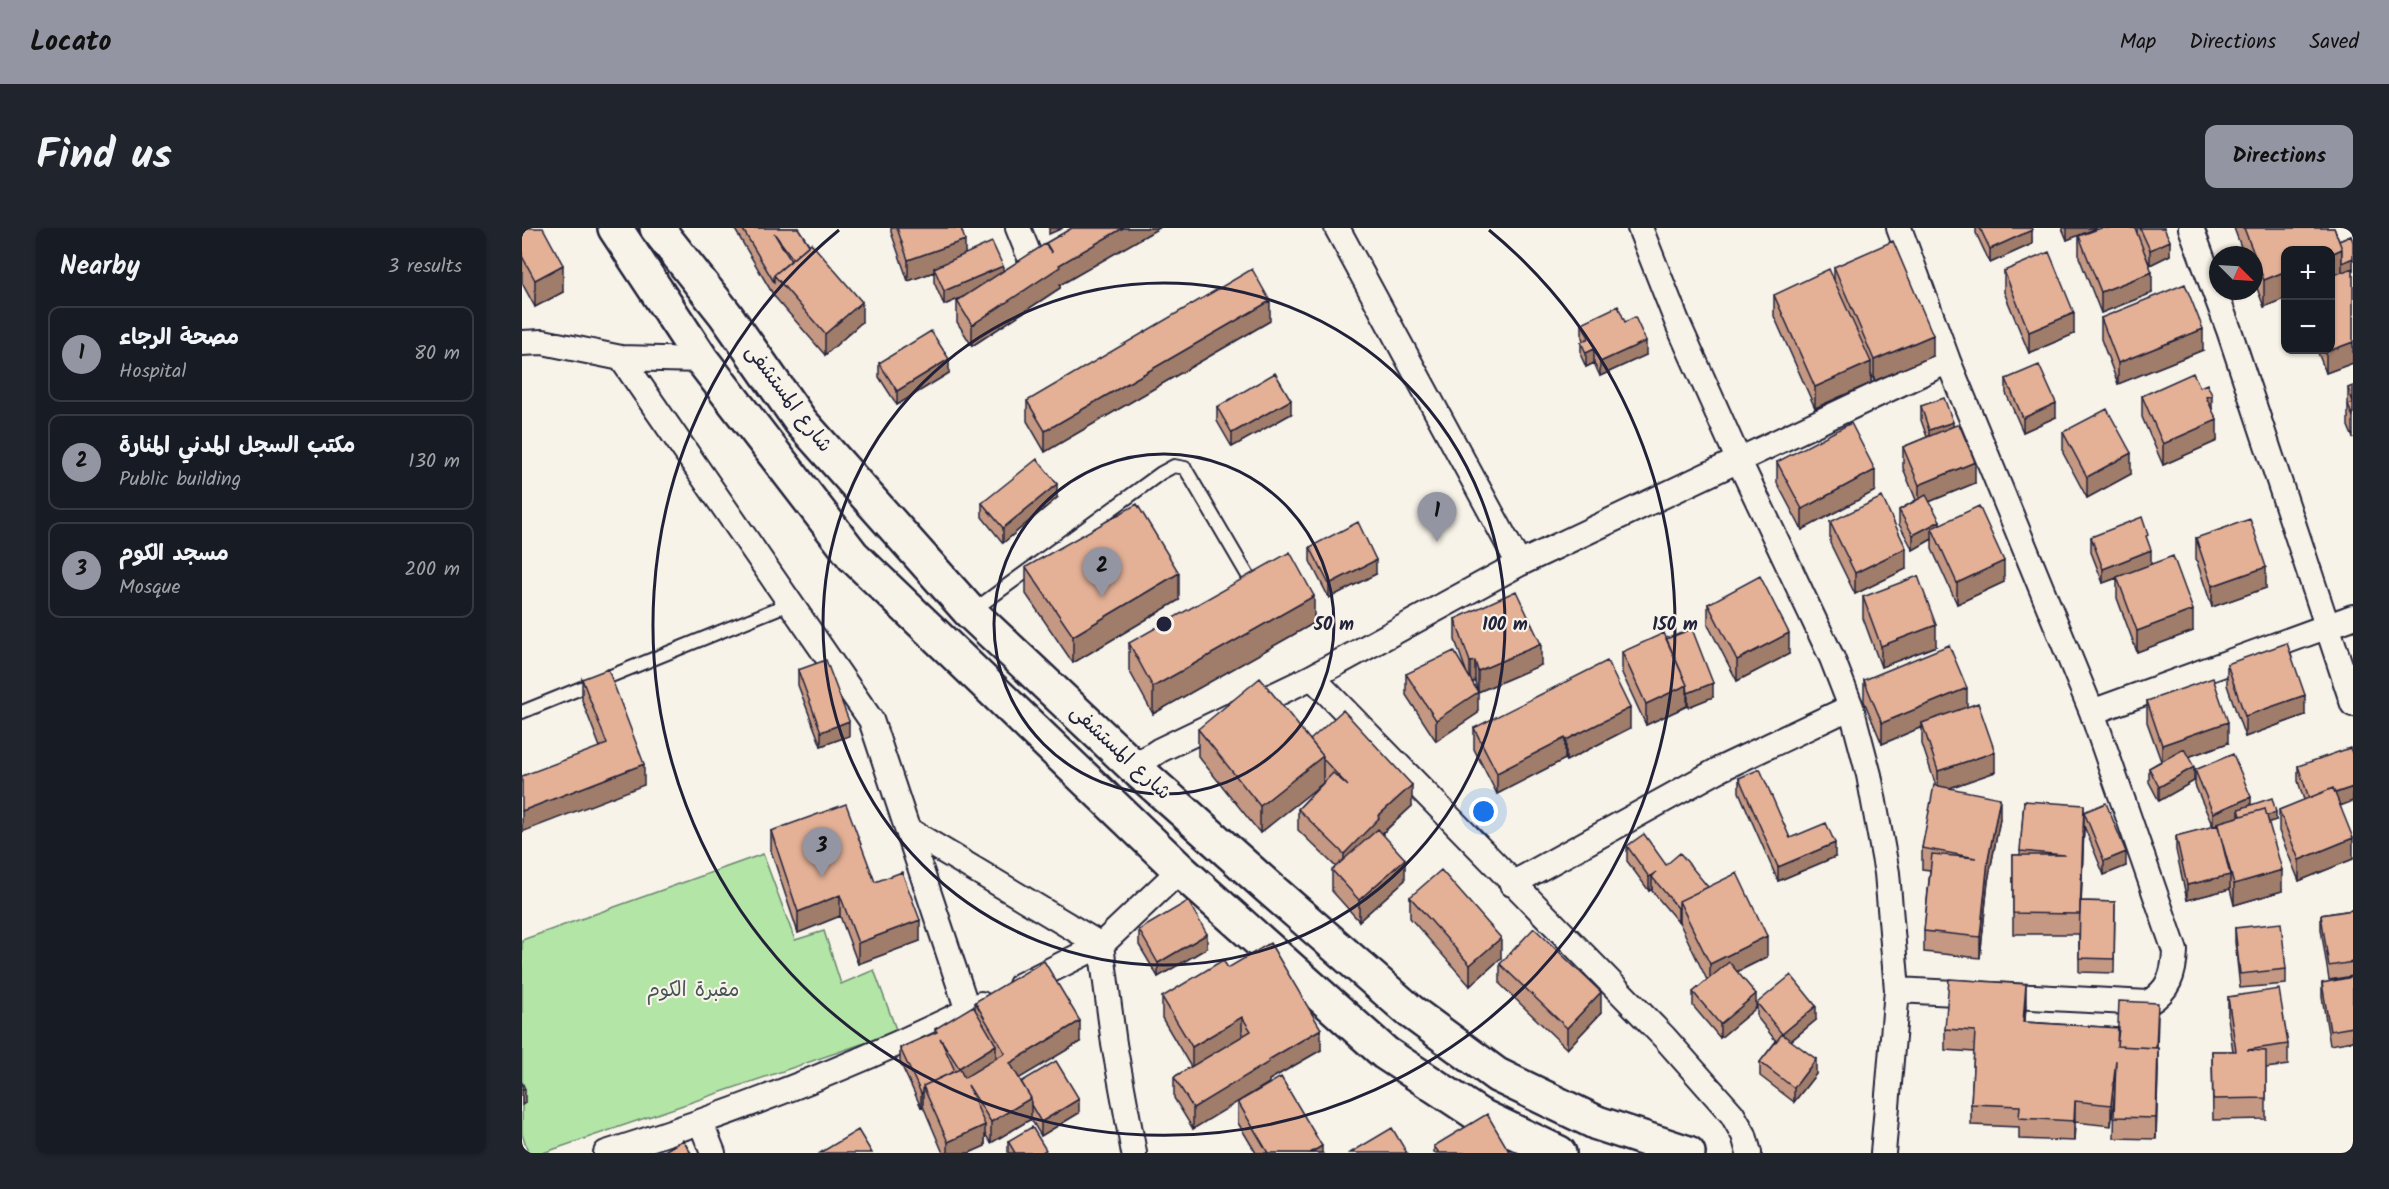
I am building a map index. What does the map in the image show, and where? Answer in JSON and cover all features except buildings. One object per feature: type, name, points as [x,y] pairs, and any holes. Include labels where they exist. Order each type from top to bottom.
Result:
[{"type":"main road","points":[[615,228],[702,360],[853,556],[1180,870],[1385,1053],[1479,1115],[1558,1153]]},
{"type":"main road","name":"شارع المستشفى","points":[[657,228],[725,314],[801,422],[970,612],[1134,767],[1410,1011],[1497,1075],[1598,1123],[1688,1153]]},
{"type":"street","points":[[1018,228],[1029,255]]},
{"type":"street","points":[[1337,228],[1519,564]]},
{"type":"street","points":[[1640,228],[1678,324],[1739,461],[1832,658],[1851,707],[1869,775],[1887,873],[1897,990],[1883,1153]]},
{"type":"street","points":[[1897,990],[2148,1003],[2168,986],[2174,968],[2175,951],[2092,712],[1948,361],[1899,228]]},
{"type":"street","points":[[2191,228],[2229,330],[2353,704]]},
{"type":"street","points":[[522,343],[543,342],[621,358],[702,360]]},
{"type":"street","points":[[621,358],[871,720],[968,1011]]},
{"type":"street","points":[[1134,767],[1160,750],[1312,677],[1519,564],[1948,361]]},
{"type":"street","points":[[2092,712],[2353,616]]},
{"type":"street","points":[[1312,677],[1512,884],[1578,947],[1713,1091],[1732,1114],[1744,1135],[1749,1153]]},
{"type":"street","points":[[1512,884],[1720,769],[1851,707]]},
{"type":"street","points":[[907,829],[1101,945]]},
{"type":"street","points":[[606,1153],[701,1123],[902,1042],[968,1011],[1101,945],[1180,870]]},
{"type":"street","points":[[1101,945],[1114,1044],[1134,1153]]},
{"type":"street","points":[[701,1123],[713,1153]]},
{"type":"lane","points":[[970,612],[1174,466],[1185,468],[1251,581]]},
{"type":"lane","points":[[522,712],[791,603]]},
{"type":"green space","name":"مقبرة الكوم","points":[[763,854],[795,940],[824,931],[841,984],[874,970],[897,1032],[543,1153],[528,1153],[522,1134],[522,940]]},
{"type":"place","name":"مصحة الرجاء","points":[[1437,542]]},
{"type":"place","name":"مكتب السجل المدني المنارة","points":[[1102,597]]},
{"type":"place","name":"مسجد الكوم","points":[[822,877]]}]
